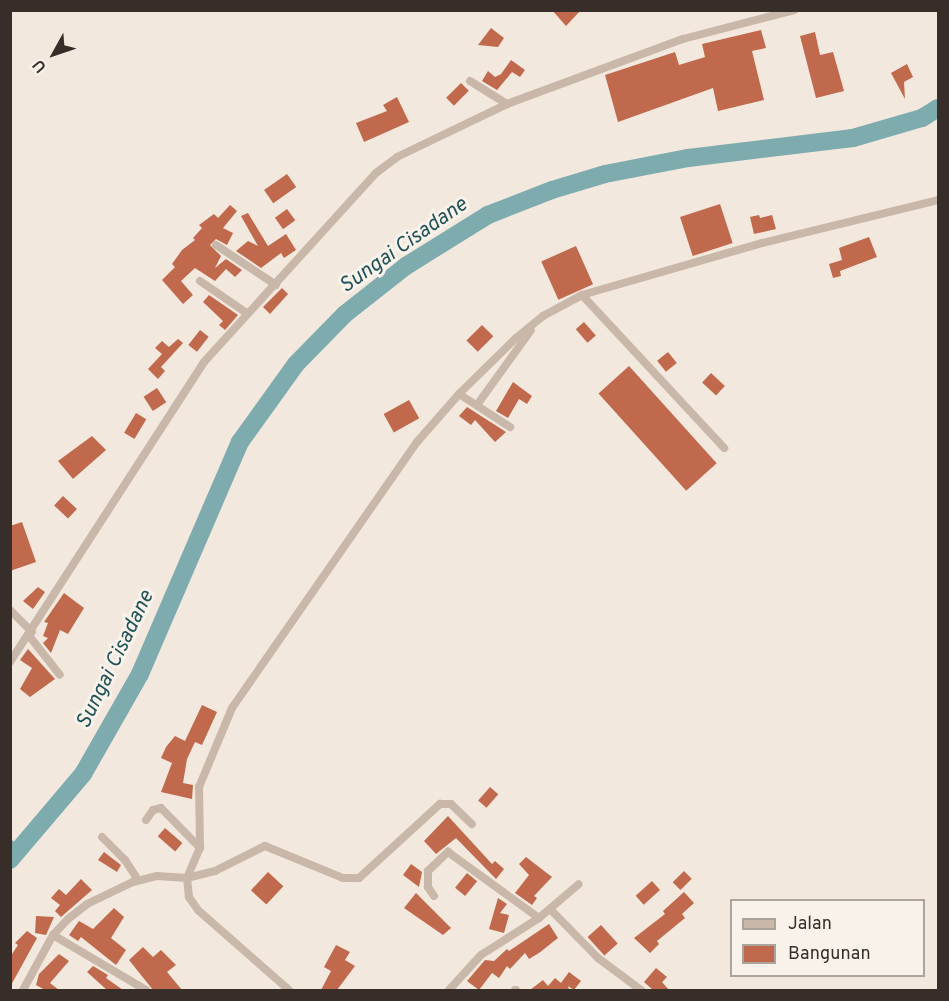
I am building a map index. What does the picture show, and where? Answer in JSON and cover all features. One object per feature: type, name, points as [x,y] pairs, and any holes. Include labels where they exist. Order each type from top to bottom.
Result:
[{"type":"street","points":[[10,662],[31,634],[204,362],[276,285],[351,195],[376,173],[397,157],[507,104],[683,39],[794,10]]},
{"type":"street","points":[[470,81],[507,104]]},
{"type":"street","points":[[289,990],[198,910],[189,897],[187,878],[200,848],[199,786],[232,708],[397,467],[459,394],[543,316],[582,295],[762,243],[939,200]]},
{"type":"street","points":[[216,245],[276,285]]},
{"type":"street","points":[[200,281],[248,314]]},
{"type":"street","points":[[582,295],[724,448]]},
{"type":"street","points":[[477,405],[543,316]]},
{"type":"street","points":[[459,394],[510,427]]},
{"type":"street","points":[[10,610],[31,634],[60,675]]},
{"type":"street","points":[[23,990],[53,934],[87,904],[138,880],[157,876],[187,878],[215,871],[265,846],[343,878],[359,878],[440,804],[451,804],[472,824]]},
{"type":"street","points":[[146,820],[153,810],[161,808],[200,848]]},
{"type":"street","points":[[102,837],[125,860],[138,880]]},
{"type":"street","points":[[434,896],[428,887],[428,871],[448,852],[538,918]]},
{"type":"street","points":[[449,990],[481,955],[538,918],[579,884]]},
{"type":"street","points":[[550,909],[598,958],[641,990]]},
{"type":"street","points":[[53,934],[143,990]]},
{"type":"building","points":[[552,10],[581,10],[566,26]]},
{"type":"building","points":[[491,28],[504,38],[498,47],[478,45]]},
{"type":"building","points":[[761,30],[766,48],[752,51],[764,100],[718,111],[713,88],[618,122],[605,75],[675,52],[679,65],[705,57],[702,44]]},
{"type":"building","points":[[815,32],[820,55],[833,52],[844,91],[816,98],[800,36]]},
{"type":"building","points":[[511,60],[525,70],[520,77],[512,72],[497,90],[482,81],[488,71],[495,77],[501,74]]},
{"type":"building","points":[[907,64],[913,77],[904,82],[905,99],[891,73]]},
{"type":"building","points":[[461,83],[469,91],[454,106],[446,98]]},
{"type":"building","points":[[397,97],[409,122],[364,142],[356,123],[387,111],[383,105]]},
{"type":"building","points":[[287,174],[296,187],[273,203],[264,190]]},
{"type":"building","points":[[720,204],[733,243],[693,256],[680,217]]},
{"type":"building","points":[[230,205],[237,211],[223,228],[233,233],[227,245],[216,239],[210,245],[221,256],[215,268],[226,259],[242,270],[235,277],[226,269],[215,281],[195,268],[181,281],[193,295],[183,304],[162,280],[175,267],[172,264],[182,250],[195,240],[193,238],[202,228],[199,225],[214,214],[218,218]]},
{"type":"building","points":[[287,209],[295,220],[283,229],[275,218]]},
{"type":"building","points":[[248,213],[268,246],[286,234],[296,250],[284,258],[281,253],[261,268],[236,251],[248,241],[258,246],[241,216]]},
{"type":"building","points":[[759,215],[760,218],[772,215],[776,229],[754,234],[750,217]]},
{"type":"building","points":[[869,237],[877,257],[840,271],[841,276],[833,278],[829,264],[842,260],[839,248]]},
{"type":"building","points":[[576,246],[593,284],[558,300],[541,261]]},
{"type":"building","points":[[282,288],[288,294],[270,314],[263,307]]},
{"type":"building","points":[[209,295],[238,315],[225,330],[219,325],[223,321],[203,302]]},
{"type":"building","points":[[584,322],[596,336],[588,343],[576,329]]},
{"type":"building","points":[[482,325],[493,336],[478,352],[466,341]]},
{"type":"building","points":[[200,330],[209,337],[197,352],[188,345]]},
{"type":"building","points":[[178,339],[183,343],[161,367],[165,371],[158,379],[148,369],[162,354],[155,348],[162,341],[169,347]]},
{"type":"building","points":[[668,352],[677,363],[666,372],[657,361]]},
{"type":"building","points":[[629,366],[717,463],[686,491],[599,393]]},
{"type":"building","points":[[711,373],[725,386],[716,395],[702,383]]},
{"type":"building","points":[[513,382],[532,396],[527,404],[519,399],[508,418],[496,411]]},
{"type":"building","points":[[157,388],[166,402],[153,411],[144,397]]},
{"type":"building","points":[[409,400],[419,418],[394,432],[384,414]]},
{"type":"building","points":[[467,407],[506,432],[495,442],[475,420],[471,425],[459,416]]},
{"type":"building","points":[[136,413],[146,419],[134,439],[124,433]]},
{"type":"building","points":[[92,436],[106,450],[73,479],[58,461]]},
{"type":"building","points":[[63,496],[77,509],[68,518],[54,506]]},
{"type":"building","points":[[22,522],[36,562],[10,571],[10,526]]},
{"type":"building","points":[[38,587],[45,592],[33,609],[23,601]]},
{"type":"building","points":[[64,593],[84,608],[68,634],[60,630],[51,653],[43,643],[48,638],[43,636],[48,623],[44,622]]},
{"type":"building","points":[[28,649],[55,679],[30,697],[20,689],[32,668],[20,660]]},
{"type":"building","points":[[202,705],[217,712],[202,745],[195,742],[187,759],[183,783],[193,785],[192,799],[161,792],[172,763],[161,758],[166,747],[175,736],[185,741]]},
{"type":"building","points":[[490,787],[498,794],[486,808],[478,801]]},
{"type":"building","points":[[448,816],[492,864],[495,861],[504,869],[496,879],[456,838],[436,854],[424,841]]},
{"type":"building","points":[[165,828],[182,843],[175,851],[158,836]]},
{"type":"building","points":[[104,852],[121,865],[117,872],[98,860]]},
{"type":"building","points":[[526,857],[552,877],[534,896],[537,898],[532,905],[515,893],[529,875],[519,864]]},
{"type":"building","points":[[411,864],[422,872],[419,887],[403,875]]},
{"type":"building","points":[[684,871],[692,879],[680,890],[673,882]]},
{"type":"building","points":[[268,872],[283,886],[266,905],[251,890]]},
{"type":"building","points":[[467,873],[477,881],[465,896],[455,888]]},
{"type":"building","points":[[81,879],[92,890],[61,917],[55,911],[60,905],[51,898],[59,889],[66,895]]},
{"type":"building","points":[[652,881],[660,890],[644,905],[636,896]]},
{"type":"building","points":[[684,892],[694,903],[682,914],[685,918],[657,941],[659,944],[650,953],[634,938],[665,914],[663,911]]},
{"type":"building","points":[[416,893],[451,928],[443,935],[404,908]]},
{"type":"building","points":[[498,898],[507,904],[500,913],[509,915],[504,933],[489,929]]},
{"type":"building","points":[[114,908],[124,917],[111,938],[126,950],[116,965],[81,937],[78,941],[69,935],[79,921],[93,929]]},
{"type":"building","points":[[36,916],[54,917],[46,935],[35,933]]},
{"type":"building","points":[[549,924],[558,938],[539,953],[529,959],[525,953],[510,969],[507,966],[499,978],[492,973],[479,990],[467,981],[485,960],[494,961],[507,949],[509,951]]},
{"type":"building","points":[[601,925],[618,944],[604,956],[588,937]]},
{"type":"building","points":[[27,931],[37,938],[10,987],[10,957],[18,945],[15,943]]},
{"type":"building","points":[[336,945],[350,952],[345,960],[355,966],[337,990],[321,990],[331,971],[324,967]]},
{"type":"building","points":[[143,947],[153,957],[161,950],[176,965],[167,972],[182,990],[153,990],[129,960]]},
{"type":"building","points":[[59,954],[69,961],[50,983],[59,990],[45,990],[36,985],[39,974]]},
{"type":"building","points":[[93,966],[108,975],[106,978],[123,990],[107,990],[87,972]]},
{"type":"building","points":[[656,968],[667,977],[662,982],[669,990],[653,990],[644,982]]},
{"type":"building","points":[[569,972],[581,981],[574,990],[568,986],[569,990],[530,990],[543,980],[548,986],[555,978],[561,983]]},
{"type":"waterway","name":"Sungai Cisadane","points":[[10,860],[83,774],[140,674],[240,442],[296,364],[345,314],[406,266],[488,215],[552,190],[605,174],[688,158],[853,138],[922,118],[938,108]]},
{"type":"waterway","points":[[10,840],[20,849]]}]
